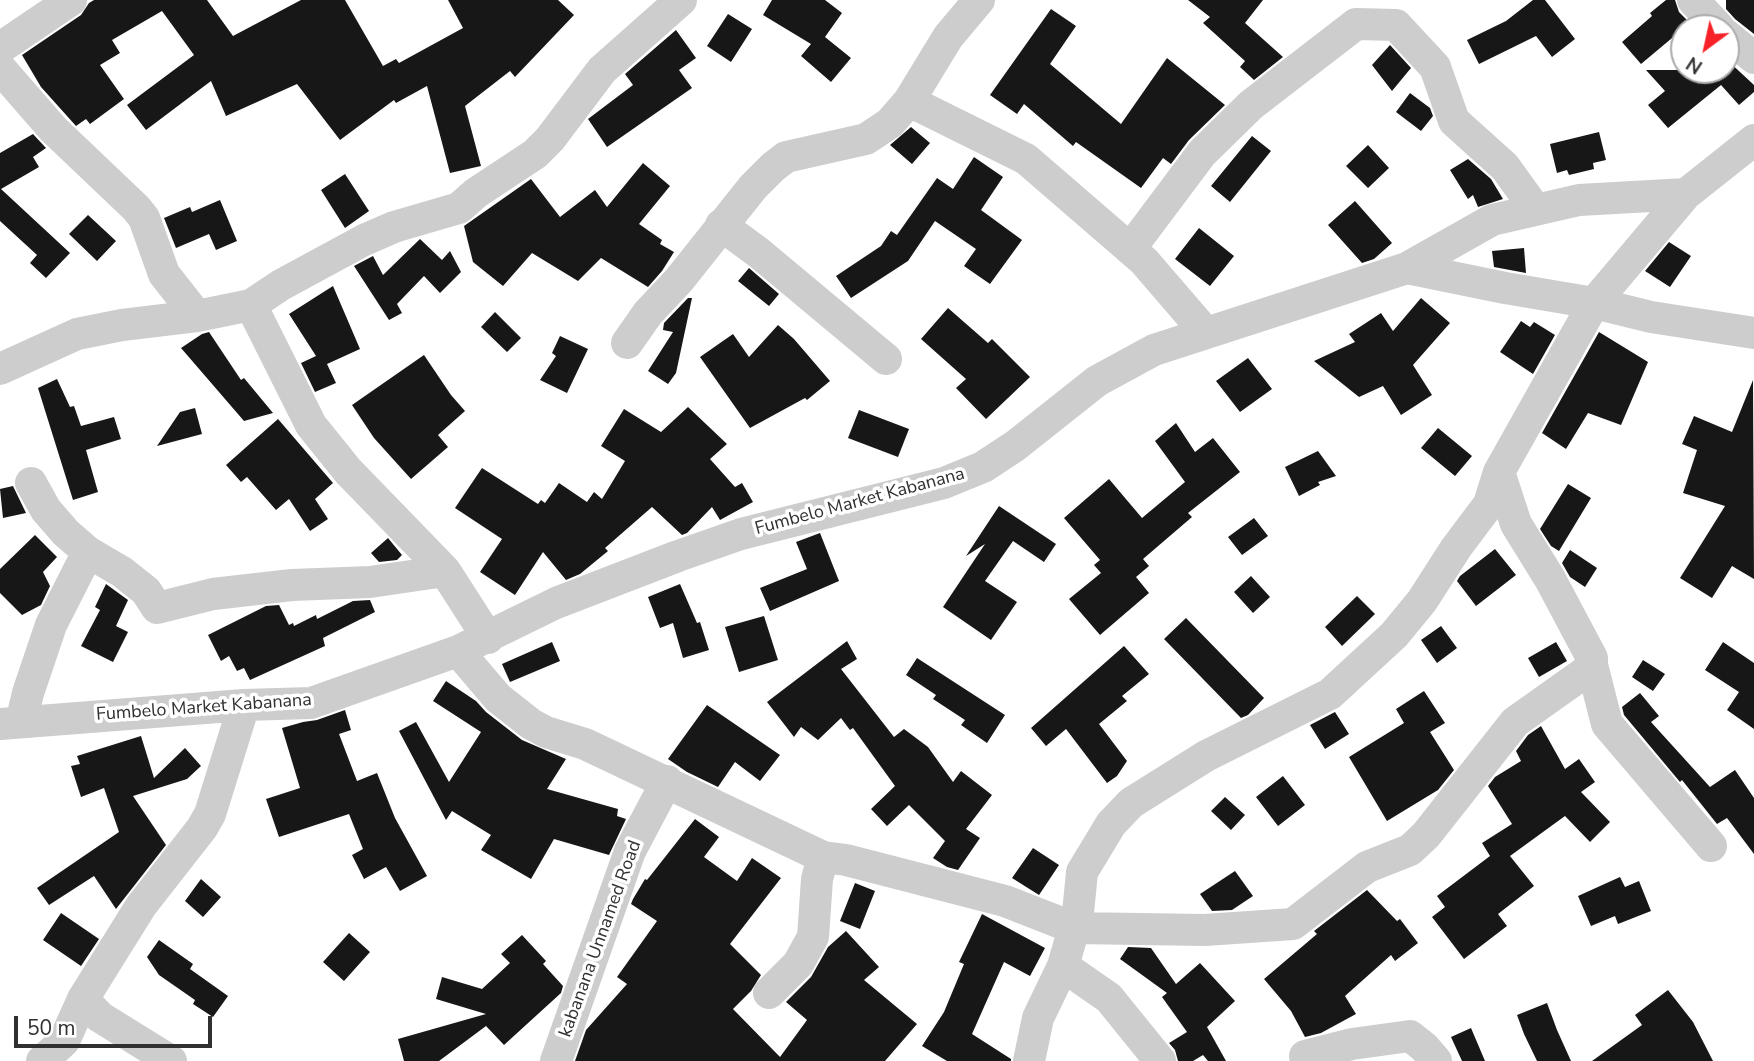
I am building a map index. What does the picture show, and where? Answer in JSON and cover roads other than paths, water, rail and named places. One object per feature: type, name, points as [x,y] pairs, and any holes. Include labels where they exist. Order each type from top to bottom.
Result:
[{"type":"street","points":[[0,48],[71,0]]},
{"type":"street","points":[[0,369],[77,334],[251,305],[281,285],[365,240],[394,227],[459,208],[476,193],[535,154],[550,139],[602,70],[681,0]]},
{"type":"street","points":[[627,344],[648,313],[661,301],[753,187],[786,157],[866,139],[890,123],[909,101],[948,37],[979,0]]},
{"type":"street","points":[[1693,0],[1706,14]]},
{"type":"street","points":[[1130,249],[1202,153],[1251,105],[1356,24],[1396,26],[1435,68],[1454,121],[1505,167],[1536,210]]},
{"type":"street","points":[[1740,46],[1754,58]]},
{"type":"street","points":[[0,68],[52,130],[144,218],[164,274],[197,316]]},
{"type":"street","points":[[909,101],[1026,159],[1144,261],[1206,333]]},
{"type":"street","points":[[1029,1061],[1038,1018],[1063,966],[1078,913],[1082,872],[1111,824],[1131,803],[1206,756],[1330,694],[1394,635],[1422,601],[1456,548],[1489,504],[1499,472],[1594,303],[1686,194],[1754,140]]},
{"type":"street","name":"Fumbelo Market Kabanana","points":[[12,723],[244,705],[311,703],[458,651],[556,603],[690,551],[741,534],[944,482],[982,467],[1015,446],[1097,381],[1154,350],[1406,268],[1492,220],[1579,201],[1686,194]]},
{"type":"street","points":[[721,225],[759,253],[886,359]]},
{"type":"street","points":[[1406,268],[1594,303],[1651,317],[1754,333]]},
{"type":"street","points":[[251,305],[311,425],[348,471],[445,571],[488,638]]},
{"type":"street","points":[[1499,472],[1516,524],[1550,579],[1592,658],[1607,724],[1711,846]]},
{"type":"street","points":[[31,483],[46,510],[66,533],[88,552],[122,572],[146,591],[158,608],[213,594],[292,585],[370,582],[445,571]]},
{"type":"street","points":[[12,723],[24,710],[51,625],[88,552]]},
{"type":"street","points":[[458,651],[498,698],[531,724],[546,732],[585,744],[823,857],[846,860],[1004,901],[1073,928],[1205,930],[1293,924],[1367,867],[1410,850],[1426,835],[1515,722],[1592,665]]},
{"type":"street","points":[[42,1061],[64,1041],[83,999],[141,906],[210,814],[244,705]]},
{"type":"street","name":"kabanana Unnamed Road","points":[[556,1061],[630,851],[667,782]]},
{"type":"street","points":[[769,993],[798,964],[813,937],[817,879],[823,857]]},
{"type":"street","points":[[1063,966],[1109,998],[1160,1061]]},
{"type":"street","points":[[83,999],[100,1017],[172,1061]]},
{"type":"street","points":[[1304,1056],[1352,1044],[1409,1036],[1424,1047],[1436,1061]]}]
